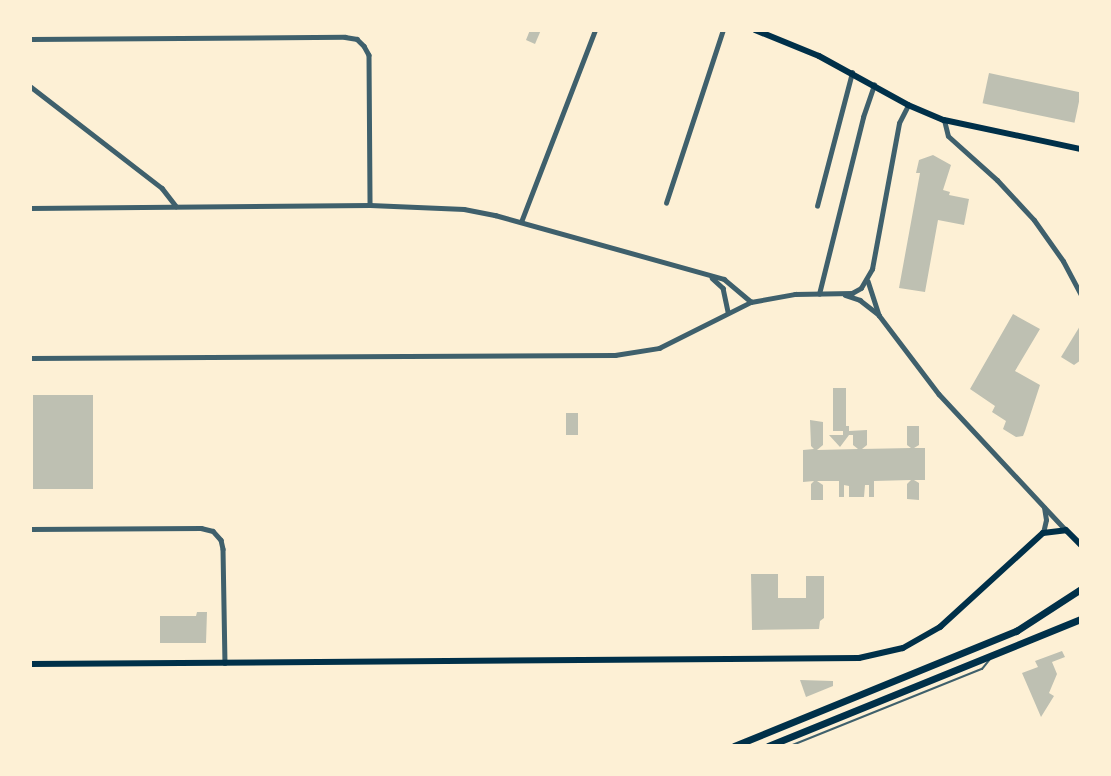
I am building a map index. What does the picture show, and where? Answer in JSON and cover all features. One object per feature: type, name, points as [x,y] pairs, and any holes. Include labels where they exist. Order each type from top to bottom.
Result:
[{"type":"main road","points":[[755,30],[819,56],[908,105],[944,120],[1081,149]]},
{"type":"main road","points":[[30,664],[835,659],[881,655],[903,648],[940,627],[1043,533],[1066,530],[1081,545]]},
{"type":"main road","points":[[734,746],[1016,631],[1074,595],[1081,588]]},
{"type":"main road","points":[[768,746],[1036,637],[1081,621]]},
{"type":"street","points":[[521,222],[595,30]]},
{"type":"street","points":[[666,203],[723,30]]},
{"type":"street","points":[[30,39],[345,37],[357,39],[364,45],[369,56],[370,205]]},
{"type":"street","points":[[817,206],[852,73]]},
{"type":"street","points":[[819,294],[863,117],[874,85]]},
{"type":"street","points":[[30,86],[162,188],[176,206]]},
{"type":"street","points":[[30,358],[615,355],[659,348],[751,302],[795,294],[843,294],[861,288],[868,281],[872,269],[899,123],[908,105]]},
{"type":"street","points":[[944,120],[948,136],[1003,187],[1034,220],[1063,261],[1081,296]]},
{"type":"street","points":[[30,208],[370,205],[453,208],[521,222],[708,275],[729,282],[751,302]]},
{"type":"street","points":[[708,275],[723,288],[728,312]]},
{"type":"street","points":[[868,281],[879,315]]},
{"type":"street","points":[[843,294],[860,300],[879,315],[939,394],[1066,530]]},
{"type":"street","points":[[1043,533],[1046,520],[1044,505]]},
{"type":"street","points":[[30,529],[201,528],[213,531],[221,540],[223,549],[225,663]]},
{"type":"lane","points":[[790,746],[982,669],[993,656]]},
{"type":"building","points":[[530,30],[541,30],[535,44],[526,40]]},
{"type":"building","points":[[989,73],[1081,93],[1075,123],[983,103]]},
{"type":"building","points":[[933,155],[951,165],[943,190],[950,192],[949,195],[969,199],[964,225],[938,220],[925,292],[899,288],[920,173],[916,173],[919,160]]},
{"type":"building","points":[[1013,314],[1040,329],[1015,371],[1040,385],[1023,436],[1016,437],[1003,429],[1006,421],[992,412],[995,406],[970,389]]},
{"type":"building","points":[[1080,326],[1081,360],[1074,365],[1061,357]]},
{"type":"building","points":[[833,388],[846,388],[846,426],[849,426],[849,431],[867,430],[867,445],[862,449],[911,448],[907,445],[907,426],[919,426],[919,445],[914,448],[925,448],[925,480],[914,480],[919,483],[919,500],[907,499],[907,484],[911,480],[874,481],[874,497],[869,497],[869,485],[865,485],[864,497],[849,497],[849,486],[844,485],[844,497],[839,497],[839,481],[817,481],[823,485],[823,500],[811,500],[811,484],[814,481],[803,482],[803,450],[814,449],[811,446],[810,420],[823,422],[823,445],[817,450],[858,449],[853,445],[853,435],[849,435],[840,447],[829,435],[843,435],[843,431],[833,431]]},
{"type":"building","points":[[33,395],[93,395],[93,489],[33,489]]},
{"type":"building","points":[[566,413],[578,413],[578,435],[566,435]]},
{"type":"building","points":[[751,574],[778,574],[778,598],[806,598],[806,576],[824,576],[824,618],[820,621],[819,629],[752,630]]},
{"type":"building","points":[[197,612],[207,612],[206,643],[160,643],[160,616],[196,616]]},
{"type":"building","points":[[1062,651],[1065,657],[1052,662],[1057,674],[1049,693],[1054,696],[1041,717],[1022,673],[1038,667],[1035,661]]},
{"type":"building","points":[[800,680],[833,681],[833,686],[806,697]]}]
